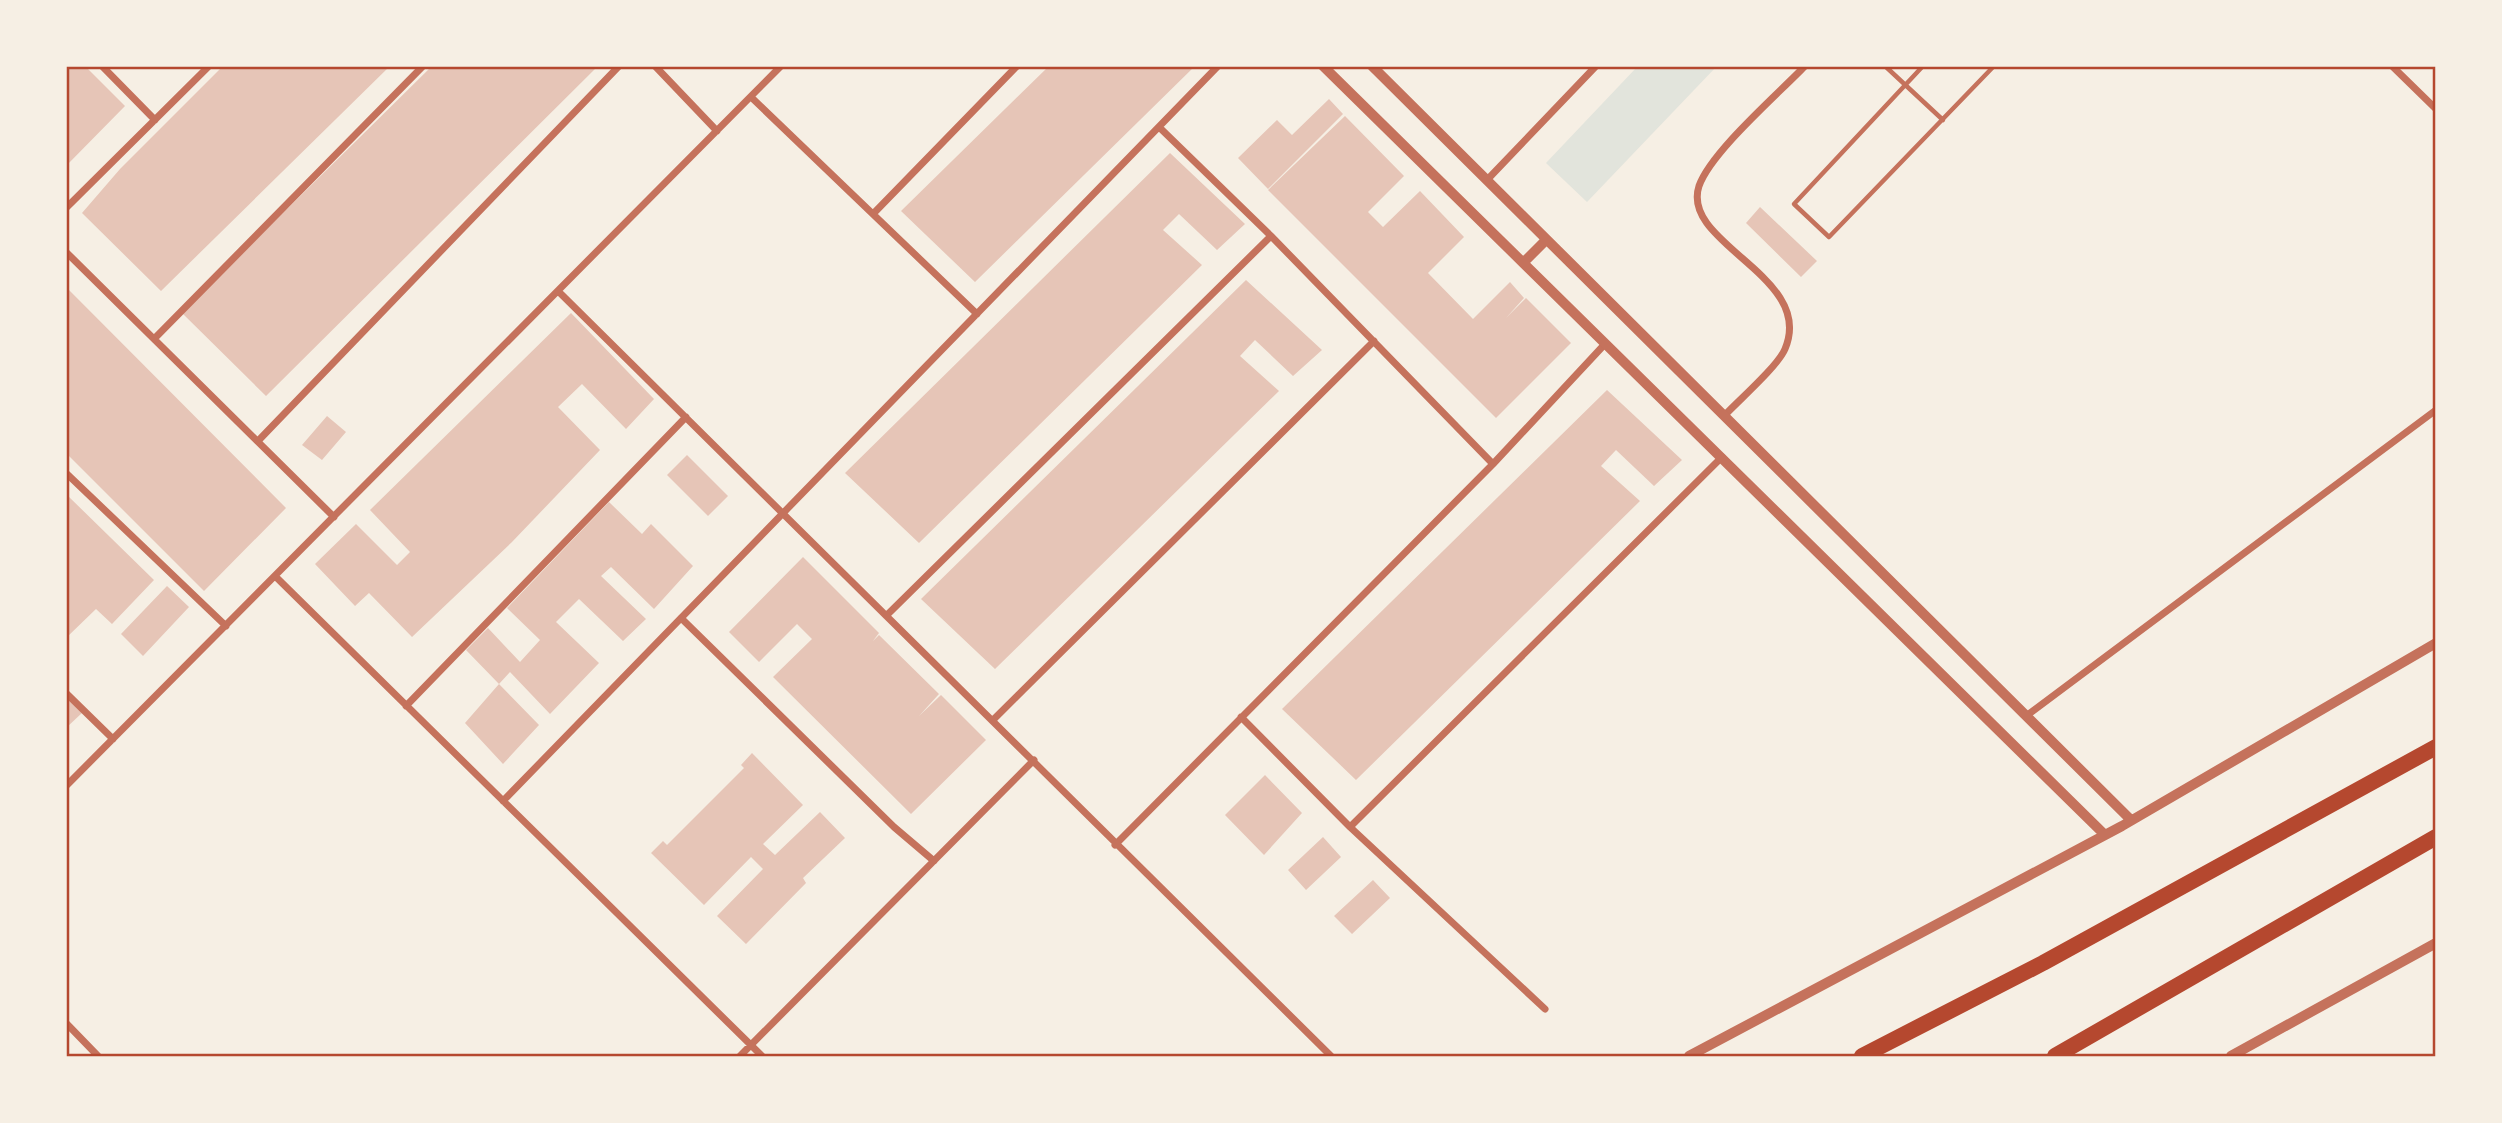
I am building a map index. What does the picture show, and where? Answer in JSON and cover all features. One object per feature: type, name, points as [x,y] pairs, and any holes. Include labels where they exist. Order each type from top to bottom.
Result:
[{"type":"highway","points":[[1862,1056],[2043,962],[2435,747]]},
{"type":"highway","points":[[2054,1056],[2435,837]]},
{"type":"street","points":[[102,66],[155,120]]},
{"type":"street","points":[[66,208],[209,66]]},
{"type":"street","points":[[154,339],[423,66]]},
{"type":"street","points":[[258,441],[619,66]]},
{"type":"street","points":[[655,66],[717,131]]},
{"type":"street","points":[[66,786],[781,66]]},
{"type":"street","points":[[873,214],[1017,66]]},
{"type":"street","points":[[503,801],[1218,66]]},
{"type":"street","points":[[1323,66],[1524,262],[1604,345],[1723,456],[2105,835]]},
{"type":"street","points":[[1372,66],[2131,820]]},
{"type":"street","points":[[1487,180],[1596,66]]},
{"type":"street","points":[[1724,416],[1784,352],[1790,334],[1787,309],[1772,287],[1705,221],[1698,189],[1708,167],[1805,66]]},
{"type":"street","points":[[2392,66],[2435,109]]},
{"type":"street","points":[[751,97],[977,314]]},
{"type":"street","points":[[1159,127],[1271,236],[1493,464]]},
{"type":"street","points":[[887,615],[1271,236]]},
{"type":"street","points":[[1524,262],[1546,240]]},
{"type":"street","points":[[66,252],[334,517]]},
{"type":"street","points":[[558,291],[1331,1056]]},
{"type":"street","points":[[993,720],[1374,341]]},
{"type":"street","points":[[1115,845],[1493,464],[1604,345]]},
{"type":"street","points":[[2026,716],[2435,410]]},
{"type":"street","points":[[406,706],[686,417]]},
{"type":"street","points":[[1350,827],[1723,456]]},
{"type":"street","points":[[66,473],[226,626]]},
{"type":"street","points":[[275,576],[762,1056]]},
{"type":"street","points":[[681,618],[894,827],[934,860]]},
{"type":"street","points":[[1689,1056],[2105,835],[2435,643]]},
{"type":"street","points":[[66,692],[113,739]]},
{"type":"street","points":[[1241,717],[1350,827],[1545,1009]]},
{"type":"street","points":[[740,1056],[1034,760]]},
{"type":"street","points":[[2231,1056],[2435,943]]},
{"type":"street","points":[[66,1023],[98,1056]]},
{"type":"lane","points":[[1885,66],[1943,120]]},
{"type":"lane","points":[[1923,66],[1794,204],[1829,237],[1994,66]]},
{"type":"shaded area","points":[[1637,67],[1716,67],[1587,202],[1546,163]]},
{"type":"building","points":[[66,66],[85,66],[125,106],[66,166]]},
{"type":"building","points":[[223,66],[390,66],[161,291],[82,213],[120,169]]},
{"type":"building","points":[[432,66],[598,66],[266,396],[182,313]]},
{"type":"building","points":[[1049,66],[1195,66],[975,282],[901,211]]},
{"type":"building","points":[[1329,99],[1343,114],[1268,189],[1238,158],[1277,120],[1292,135]]},
{"type":"building","points":[[1345,116],[1404,176],[1368,212],[1383,227],[1420,191],[1464,237],[1428,273],[1473,319],[1510,282],[1524,298],[1506,318],[1526,298],[1571,343],[1496,418],[1268,190]]},
{"type":"building","points":[[1170,153],[1245,224],[1217,250],[1179,214],[1163,230],[1202,265],[919,543],[845,473]]},
{"type":"building","points":[[1760,207],[1817,261],[1801,277],[1746,223]]},
{"type":"building","points":[[1246,280],[1322,350],[1293,376],[1255,340],[1240,356],[1279,391],[995,669],[921,599]]},
{"type":"building","points":[[66,287],[286,508],[204,591],[66,453]]},
{"type":"building","points":[[571,313],[654,399],[626,429],[582,384],[558,407],[600,450],[512,542],[412,637],[369,593],[355,606],[315,564],[356,524],[397,565],[410,552],[370,510]]},
{"type":"building","points":[[1607,390],[1682,460],[1654,486],[1616,450],[1601,466],[1640,501],[1356,780],[1282,709]]},
{"type":"building","points":[[327,416],[346,432],[322,460],[302,445]]},
{"type":"building","points":[[687,455],[728,496],[708,516],[667,475]]},
{"type":"building","points":[[66,494],[154,580],[112,624],[96,609],[66,638]]},
{"type":"building","points":[[609,502],[642,534],[651,524],[693,566],[654,609],[611,567],[601,576],[646,619],[623,641],[579,599],[556,622],[599,663],[550,714],[510,672],[499,684],[466,650],[488,628],[520,662],[540,640],[507,608]]},
{"type":"building","points":[[803,557],[879,633],[873,641],[879,635],[939,694],[919,716],[941,695],[986,740],[911,814],[773,677],[812,639],[797,624],[759,662],[729,632]]},
{"type":"building","points":[[167,586],[189,607],[143,656],[121,634]]},
{"type":"building","points":[[499,684],[539,725],[503,764],[465,723]]},
{"type":"building","points":[[66,696],[83,712],[66,728]]},
{"type":"building","points":[[752,753],[803,805],[763,844],[775,855],[820,812],[845,838],[803,878],[806,883],[746,944],[717,916],[763,869],[751,857],[704,905],[651,853],[663,841],[667,845],[744,768],[741,765]]},
{"type":"building","points":[[1265,775],[1302,813],[1264,855],[1225,815]]},
{"type":"building","points":[[1323,837],[1341,857],[1306,890],[1288,870]]},
{"type":"building","points":[[1373,880],[1390,898],[1352,934],[1334,916]]}]
